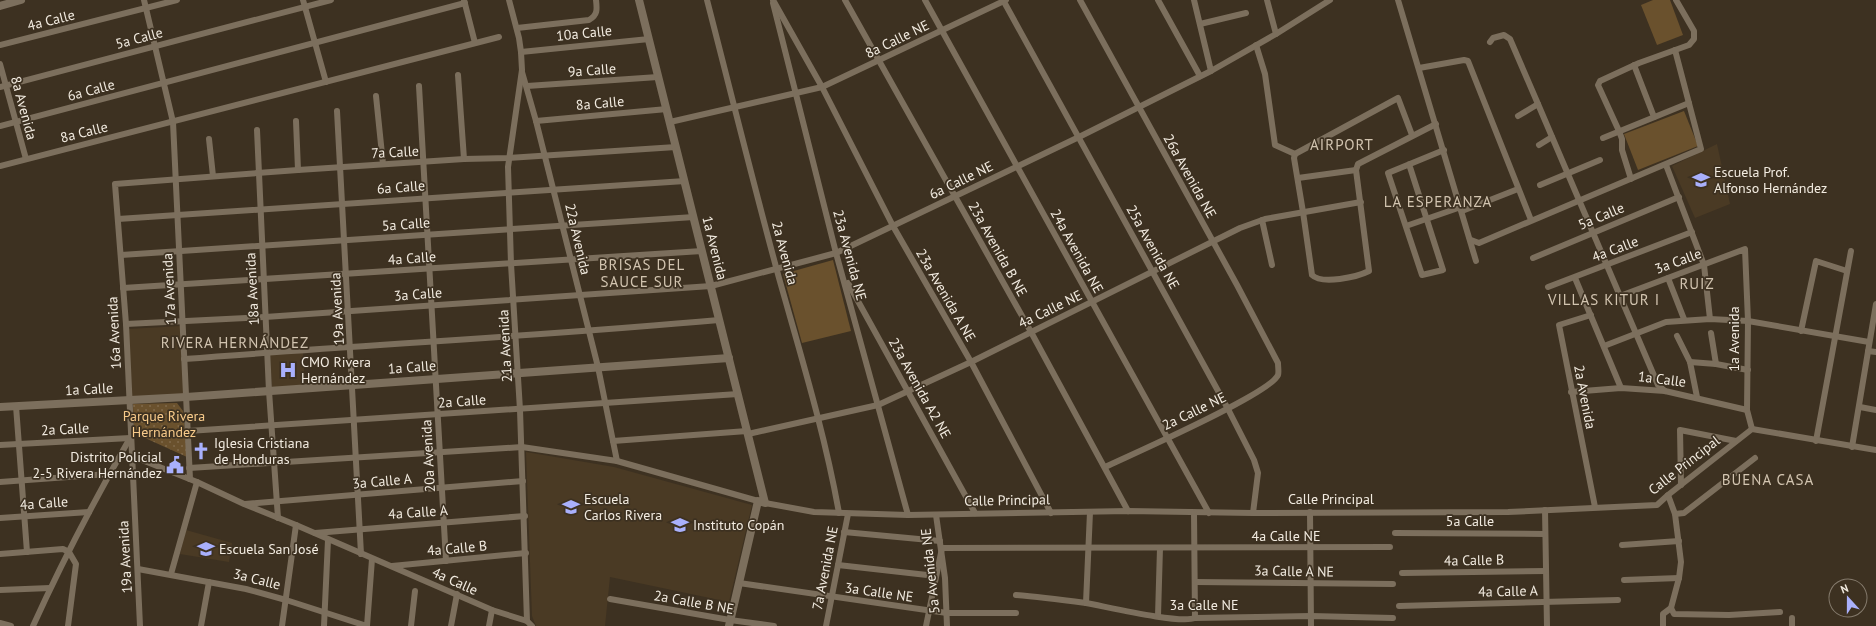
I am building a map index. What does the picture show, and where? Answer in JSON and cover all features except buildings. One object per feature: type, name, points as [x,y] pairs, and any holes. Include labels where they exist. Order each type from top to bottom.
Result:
[{"type":"street","points":[[0,6],[21,0]]},
{"type":"street","name":"17a Avenida","points":[[144,0],[165,83],[173,122],[190,479]]},
{"type":"street","name":"4a Calle","points":[[0,45],[177,0]]},
{"type":"street","points":[[303,0],[326,82]]},
{"type":"street","name":"5a Calle","points":[[3,86],[331,0]]},
{"type":"street","points":[[509,0],[517,28],[522,70]]},
{"type":"street","points":[[517,28],[589,20],[595,15],[597,10],[596,0]]},
{"type":"street","name":"1a Avenida","points":[[639,0],[748,433],[761,502]]},
{"type":"street","name":"2a Avenida","points":[[707,0],[734,108],[818,419],[839,513]]},
{"type":"street","name":"23a Avenida A NE","points":[[773,0],[822,87],[893,226],[971,362],[1052,513]]},
{"type":"street","name":"23a Avenida NE","points":[[773,0],[836,253],[844,276],[908,515]]},
{"type":"street","name":"23a Avenida B NE","points":[[846,0],[1031,332],[1128,511]]},
{"type":"street","name":"24a Avenida NE","points":[[924,0],[1208,513]]},
{"type":"street","name":"8a Calle NE","points":[[670,122],[822,87],[942,31],[1004,0]]},
{"type":"street","name":"25a Avenida NE","points":[[1004,0],[1228,409],[1254,460],[1258,473],[1253,513]]},
{"type":"street","name":"26a Avenida NE","points":[[1080,0],[1278,363]]},
{"type":"street","points":[[1158,0],[1200,76]]},
{"type":"street","points":[[1194,0],[1211,71]]},
{"type":"street","points":[[1267,0],[1276,34]]},
{"type":"street","name":"6a Calle NE","points":[[711,286],[836,253],[1079,137],[1138,106],[1211,71],[1276,34],[1319,3],[1330,0]]},
{"type":"street","points":[[1398,0],[1462,209],[1476,261]]},
{"type":"street","points":[[1631,179],[1622,150],[1622,139],[1598,85],[1600,81],[1634,65],[1689,45],[1694,39],[1694,31],[1676,0]]},
{"type":"street","points":[[465,1],[475,43]]},
{"type":"street","name":"6a Calle","points":[[0,126],[315,43],[465,1]]},
{"type":"street","points":[[1200,24],[1246,13]]},
{"type":"street","points":[[1490,42],[1493,38],[1504,35],[1510,39],[1636,333],[1656,387]]},
{"type":"street","name":"8a Calle","points":[[0,166],[499,37]]},
{"type":"street","name":"10a Calle","points":[[521,52],[649,39]]},
{"type":"street","points":[[1256,46],[1265,74],[1275,144],[1295,154]]},
{"type":"street","points":[[1471,240],[1479,242],[1579,199],[1666,165],[1701,149],[1675,50]]},
{"type":"street","points":[[1419,68],[1464,60],[1468,61],[1531,220]]},
{"type":"street","name":"8a Avenida","points":[[0,64],[3,86],[26,159]]},
{"type":"street","points":[[1634,65],[1654,117]]},
{"type":"street","name":"22a Avenida","points":[[522,70],[554,190],[570,260],[607,404],[617,461]]},
{"type":"street","name":"21a Avenida","points":[[522,70],[508,158],[508,193],[522,447],[527,621]]},
{"type":"street","points":[[458,75],[464,159]]},
{"type":"street","name":"9a Calle","points":[[527,86],[658,77]]},
{"type":"street","name":"20a Avenida","points":[[419,86],[446,561]]},
{"type":"street","points":[[376,96],[383,164]]},
{"type":"street","points":[[1295,154],[1398,98],[1412,135]]},
{"type":"street","points":[[1603,138],[1689,103]]},
{"type":"street","points":[[1518,116],[1538,104]]},
{"type":"street","name":"8a Calle","points":[[536,121],[666,109]]},
{"type":"street","name":"19a Avenida","points":[[337,111],[351,346],[361,554]]},
{"type":"street","points":[[296,121],[298,170]]},
{"type":"street","points":[[1295,154],[1294,158],[1312,275],[1316,279],[1323,280],[1361,275],[1369,271],[1356,170],[1358,164],[1436,124]]},
{"type":"street","name":"18a Avenida","points":[[257,130],[269,391],[278,518]]},
{"type":"street","points":[[1539,145],[1552,137]]},
{"type":"street","points":[[209,139],[213,176]]},
{"type":"street","name":"7a Calle","points":[[115,184],[383,164],[508,158],[676,146]]},
{"type":"street","points":[[1409,164],[1443,270],[1422,275],[1388,173],[1409,164],[1444,150]]},
{"type":"street","points":[[1540,185],[1600,160]]},
{"type":"street","points":[[1666,165],[1704,265],[1710,319]]},
{"type":"street","points":[[1298,178],[1356,170]]},
{"type":"street","name":"6a Calle","points":[[118,219],[684,181]]},
{"type":"street","name":"16a Avenida","points":[[115,184],[126,324],[130,438]]},
{"type":"street","points":[[1406,226],[1462,209],[1518,189]]},
{"type":"street","name":"5a Calle","points":[[1533,258],[1678,197]]},
{"type":"street","name":"4a Calle NE","points":[[748,433],[878,405],[971,362],[1240,228],[1262,220],[1360,202]]},
{"type":"street","name":"5a Calle","points":[[121,255],[694,217]]},
{"type":"street","points":[[1262,220],[1272,265]]},
{"type":"street","name":"4a Calle","points":[[1548,287],[1575,278],[1692,232]]},
{"type":"street","name":"1a Avenida","points":[[1745,249],[1748,321],[1747,410],[1752,429]]},
{"type":"street","name":"3a Calle","points":[[1620,296],[1745,249]]},
{"type":"street","points":[[1816,441],[1834,336],[1851,251]]},
{"type":"street","name":"4a Calle","points":[[123,288],[702,252]]},
{"type":"street","points":[[1801,331],[1816,261],[1847,271]]},
{"type":"street","name":"23a Avenida A2 NE","points":[[844,276],[975,513]]},
{"type":"street","points":[[1575,278],[1621,388]]},
{"type":"street","points":[[1668,278],[1684,319]]},
{"type":"street","name":"3a Calle","points":[[126,324],[266,317],[711,286]]},
{"type":"street","points":[[1852,447],[1860,407],[1876,304]]},
{"type":"street","name":"2a Avenida","points":[[1591,315],[1559,325],[1571,392],[1595,507]]},
{"type":"street","points":[[1604,346],[1666,322],[1684,319],[1748,321],[1869,342]]},
{"type":"street","points":[[184,359],[351,346],[588,332],[719,320]]},
{"type":"street","points":[[1711,333],[1716,364]]},
{"type":"street","points":[[1677,336],[1690,362],[1696,397]]},
{"type":"street","points":[[1868,351],[1876,352]]},
{"type":"street","name":"1a Calle","points":[[0,407],[186,397],[729,358]]},
{"type":"street","points":[[1690,362],[1716,364],[1748,370]]},
{"type":"street","name":"2a Calle NE","points":[[1105,467],[1228,409],[1270,384],[1278,376],[1278,363]]},
{"type":"street","name":"1a Calle","points":[[1571,392],[1656,387],[1747,410]]},
{"type":"street","name":"2a Calle","points":[[188,431],[520,410],[738,394]]},
{"type":"street","points":[[16,406],[27,552]]},
{"type":"street","points":[[1860,407],[1876,410]]},
{"type":"street","points":[[1752,429],[1876,450]]},
{"type":"street","name":"Calle Principal","points":[[617,461],[761,502],[814,512],[848,514],[936,515],[1128,511],[1253,513],[1544,510],[1658,505],[1668,495],[1752,429]]},
{"type":"street","points":[[1681,485],[1680,430],[1736,441]]},
{"type":"street","points":[[613,440],[748,433]]},
{"type":"street","points":[[33,626],[50,588],[89,512],[130,438]]},
{"type":"street","name":"19a Avenida","points":[[130,438],[140,626]]},
{"type":"street","name":"2a Calle","points":[[0,444],[130,438]]},
{"type":"street","points":[[189,468],[522,447],[617,461]]},
{"type":"street","name":"4a Calle","points":[[132,456],[190,479],[244,504],[492,610],[527,621]]},
{"type":"street","points":[[1675,514],[1684,512],[1755,458]]},
{"type":"street","points":[[0,482],[109,474]]},
{"type":"street","name":"3a Calle A","points":[[244,504],[523,481]]},
{"type":"street","points":[[171,574],[197,482]]},
{"type":"street","points":[[1663,626],[1663,614],[1671,608],[1679,578],[1681,562],[1675,514],[1668,495]]},
{"type":"street","points":[[730,623],[739,583],[761,502]]},
{"type":"street","points":[[1544,510],[1547,626]]},
{"type":"street","name":"4a Calle","points":[[0,518],[89,512]]},
{"type":"street","points":[[1086,603],[1090,512]]},
{"type":"street","points":[[1310,512],[1311,626]]},
{"type":"street","points":[[1194,513],[1195,618]]},
{"type":"street","name":"7a Avenida NE","points":[[826,626],[848,514]]},
{"type":"street","name":"5a Avenida NE","points":[[936,515],[942,548],[947,626]]},
{"type":"street","name":"4a Calle A","points":[[313,533],[525,516]]},
{"type":"street","points":[[282,626],[296,525]]},
{"type":"street","points":[[844,532],[940,541]]},
{"type":"street","name":"5a Calle","points":[[1396,533],[1545,534]]},
{"type":"street","points":[[324,626],[328,540]]},
{"type":"street","points":[[1622,545],[1679,541]]},
{"type":"street","name":"4a Calle NE","points":[[942,548],[1390,547]]},
{"type":"street","points":[[926,626],[942,548]]},
{"type":"street","points":[[1158,616],[1160,548]]},
{"type":"street","points":[[0,554],[63,550],[69,552],[76,564],[68,626]]},
{"type":"street","name":"4a Calle B","points":[[390,566],[526,554]]},
{"type":"street","points":[[367,626],[372,559]]},
{"type":"street","points":[[838,565],[936,576]]},
{"type":"street","name":"3a Calle","points":[[138,569],[246,589],[367,626]]},
{"type":"street","name":"4a Calle B","points":[[1402,573],[1546,571]]},
{"type":"street","points":[[1624,580],[1679,578]]},
{"type":"street","points":[[201,626],[209,582]]},
{"type":"street","name":"3a Calle A NE","points":[[1195,582],[1393,584]]},
{"type":"street","name":"3a Calle NE","points":[[739,583],[831,598],[947,613],[1016,613]]},
{"type":"street","points":[[0,590],[50,588]]},
{"type":"street","points":[[410,626],[415,591]]},
{"type":"street","points":[[451,626],[457,594]]},
{"type":"street","name":"3a Calle NE","points":[[1016,595],[1086,603],[1158,616],[1190,620],[1195,618],[1310,616],[1394,618]]},
{"type":"street","name":"2a Calle B NE","points":[[610,599],[730,623],[774,626]]},
{"type":"street","name":"4a Calle A","points":[[1399,606],[1618,600]]},
{"type":"street","points":[[1671,608],[1674,614],[1702,615],[1780,612]]},
{"type":"street","points":[[489,626],[492,610]]},
{"type":"street","points":[[1792,618],[1792,626]]},
{"type":"street","points":[[527,621],[531,623],[532,626]]},
{"type":"street","points":[[0,624],[11,626]]},
{"type":"shaded area","name":"Escuela Prof. Alfonso Hernández","points":[[1717,144],[1730,204],[1695,218],[1672,166]]},
{"type":"shaded area","points":[[181,326],[184,394],[132,397],[128,329]]},
{"type":"shaded area","name":"CMO Rivera Hernández","points":[[303,352],[305,385],[272,388],[270,354]]},
{"type":"shaded area","points":[[526,452],[614,467],[752,505],[729,602],[610,577],[605,626],[536,626],[532,616]]},
{"type":"shaded area","name":"Escuela San José","points":[[186,530],[232,543],[229,562],[180,554]]},
{"type":"green space","points":[[1653,0],[1670,0],[1683,35],[1657,45],[1641,5]]},
{"type":"green space","points":[[1684,111],[1698,146],[1638,170],[1624,134]]},
{"type":"green space","points":[[833,260],[851,331],[802,343],[783,274]]},
{"type":"green space","name":"Parque Rivera Hernández","points":[[177,403],[183,411],[187,457],[134,433],[133,404]]},
{"type":"green space","points":[[177,414],[178,437],[164,437],[163,415]]},
{"type":"place","name":"Escuela Prof. Alfonso Hernández","points":[[1701,180]]},
{"type":"place","name":"CMO Rivera Hernández","points":[[288,370]]},
{"type":"place","name":"Iglesia Cristiana de Honduras","points":[[201,451]]},
{"type":"place","name":"Distrito Policial 2-5 Rivera Hernández","points":[[175,465]]},
{"type":"place","name":"Escuela Carlos Rivera","points":[[571,507]]},
{"type":"place","name":"Instituto Copán","points":[[680,525]]},
{"type":"place","name":"Escuela San José","points":[[206,549]]},
{"type":"district","name":"AIRPORT","points":[[1342,145]]},
{"type":"district","name":"LA ESPERANZA","points":[[1438,202]]},
{"type":"district","name":"BRISAS DEL SAUCE SUR","points":[[642,274]]},
{"type":"district","name":"RUIZ","points":[[1697,284]]},
{"type":"district","name":"VILLAS KITUR I","points":[[1604,300]]},
{"type":"district","name":"RIVERA HERNÁNDEZ","points":[[235,343]]},
{"type":"district","name":"BUENA CASA","points":[[1768,480]]}]
